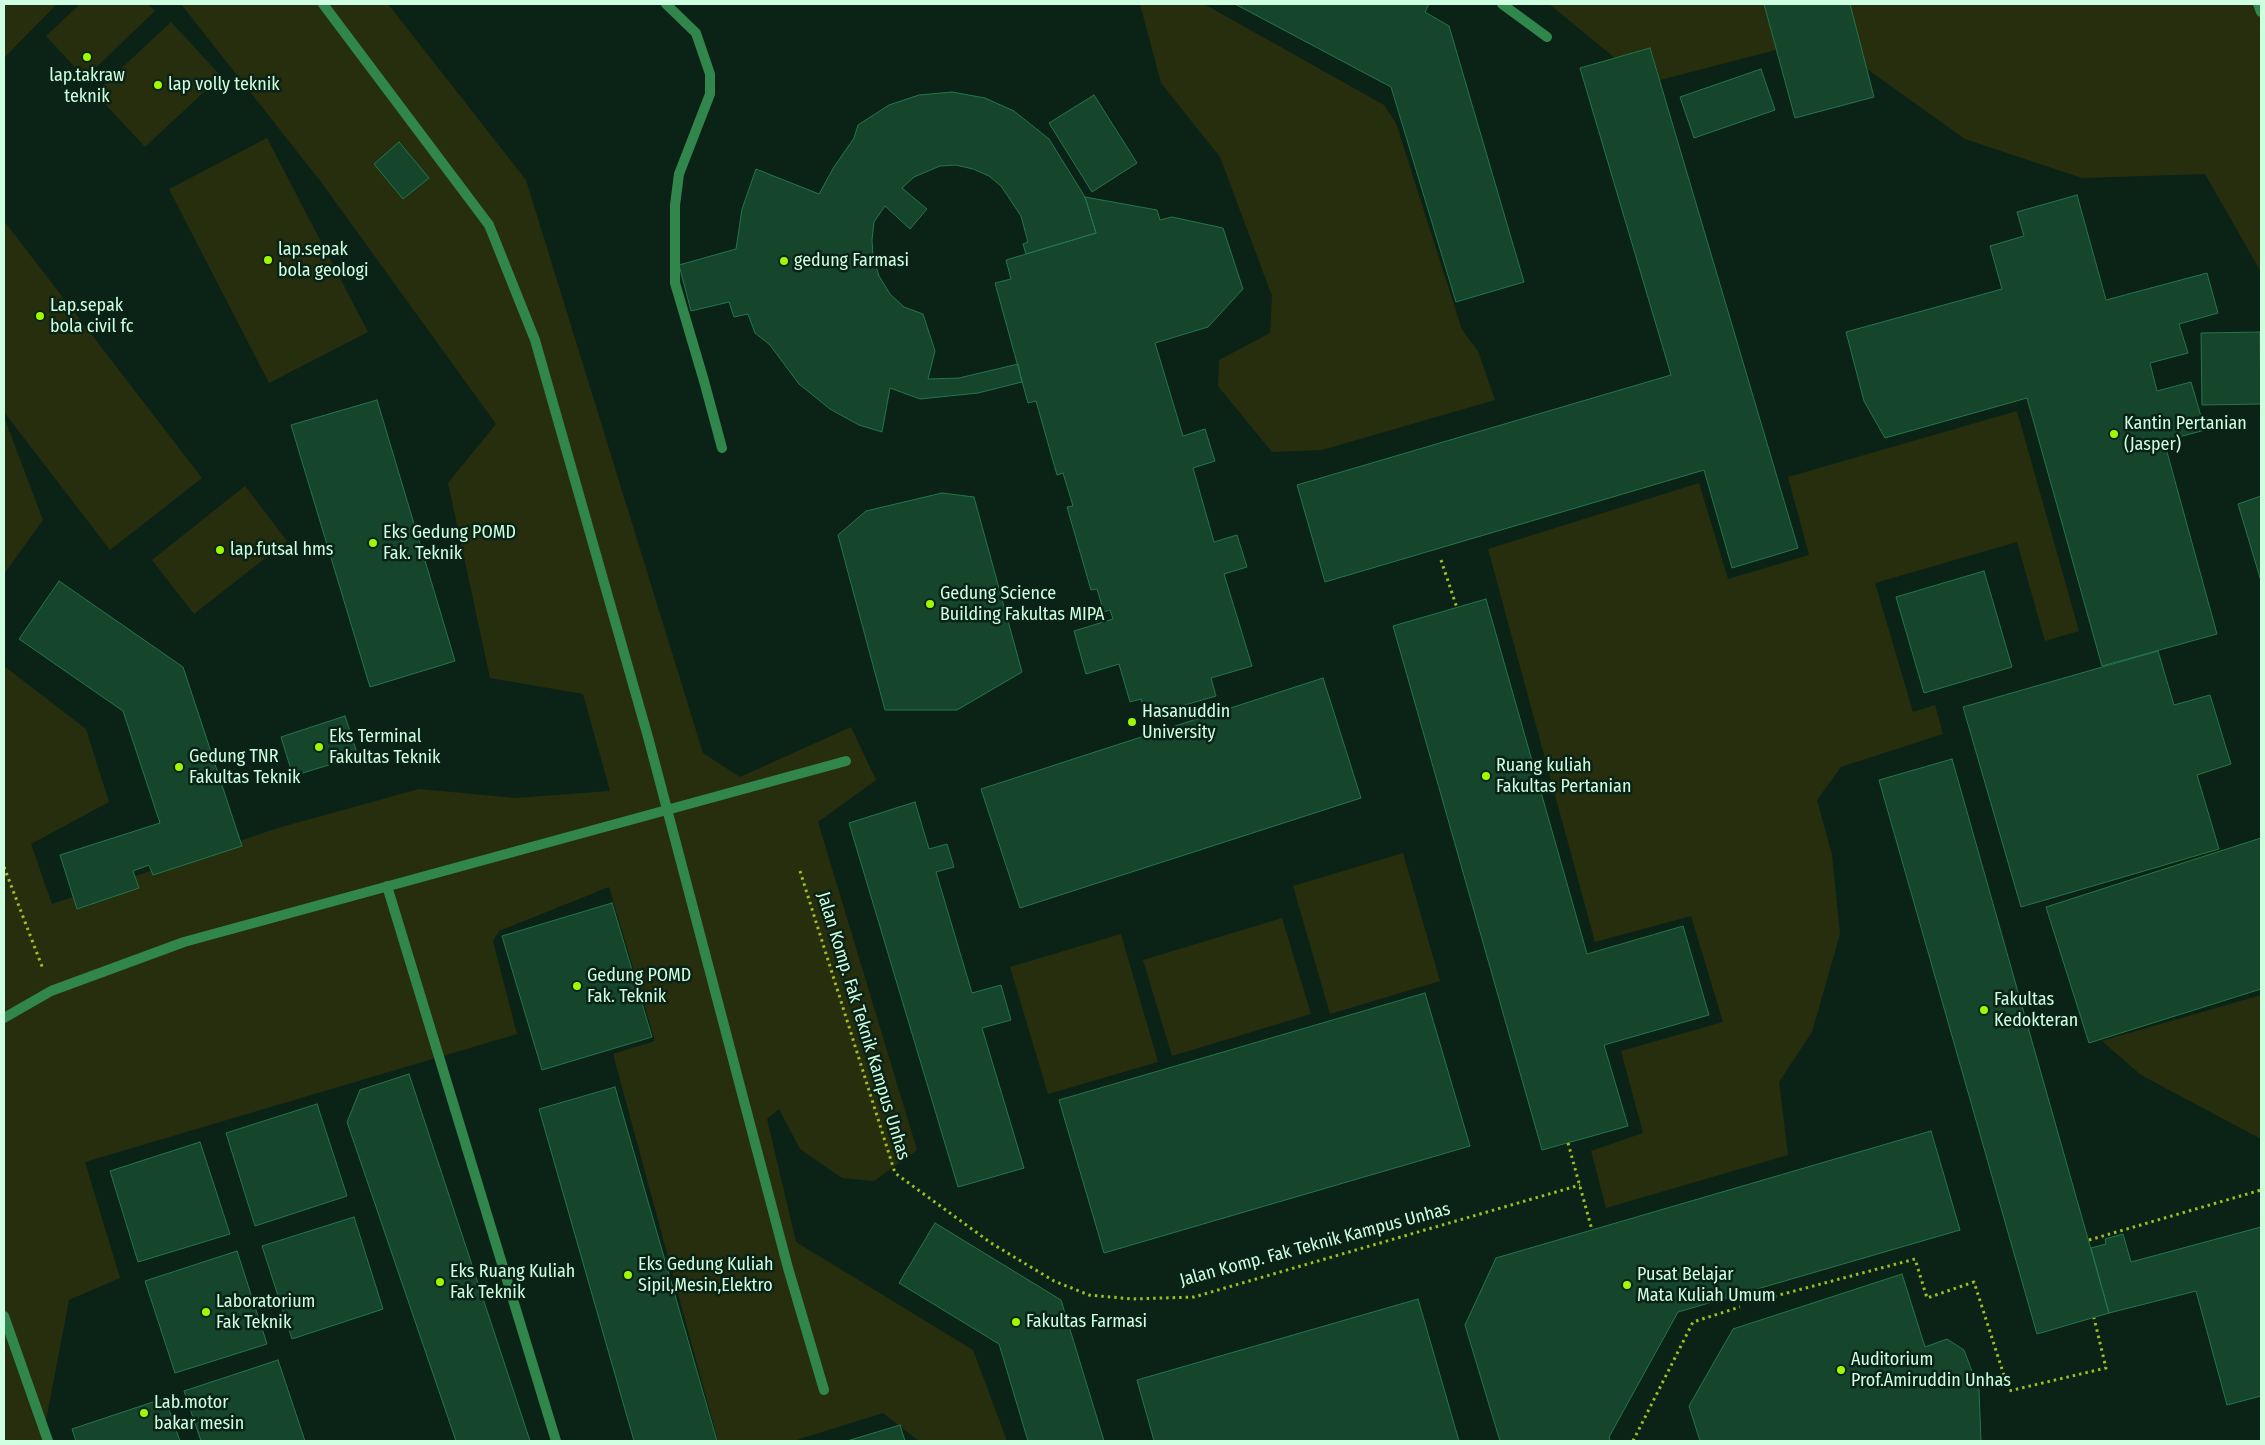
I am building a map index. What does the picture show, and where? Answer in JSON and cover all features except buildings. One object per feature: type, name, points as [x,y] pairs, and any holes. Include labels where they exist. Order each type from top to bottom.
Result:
[{"type":"lane","points":[[322,4],[489,225],[535,340],[667,811],[786,1259],[824,1390]]},
{"type":"lane","points":[[666,4],[696,34],[710,74],[710,94],[679,174],[675,205],[675,283],[722,448]]},
{"type":"lane","points":[[1502,4],[1547,37]]},
{"type":"lane","points":[[2258,4],[2261,12]]},
{"type":"lane","points":[[4,1018],[51,991],[184,942],[846,761]]},
{"type":"lane","points":[[387,886],[556,1441]]},
{"type":"lane","points":[[4,1316],[48,1441]]},
{"type":"path","points":[[1442,560],[1457,608]]},
{"type":"path","points":[[4,867],[51,991]]},
{"type":"path","name":"Jalan Komp. Fak Teknik Kampus Unhas","points":[[800,870],[895,1173],[991,1243],[1054,1281],[1089,1295],[1132,1299],[1194,1297],[1580,1185]]},
{"type":"path","points":[[1568,1143],[1592,1230]]},
{"type":"path","points":[[2088,1240],[2261,1190]]},
{"type":"path","points":[[1768,1298],[1915,1260],[1927,1298],[1974,1282],[2008,1390],[2106,1368],[2094,1318]]},
{"type":"path","points":[[1633,1441],[1693,1322],[1740,1307]]},
{"type":"green space","points":[[4,4],[57,4],[4,58]]},
{"type":"green space","name":"lap.takraw teknik","points":[[80,4],[148,4],[155,11],[85,78],[46,36]]},
{"type":"green space","points":[[181,4],[388,4],[526,180],[703,753],[740,777],[851,727],[876,780],[818,822],[917,1150],[874,1181],[842,1178],[800,1149],[779,1109],[767,1119],[796,1242],[973,1350],[1007,1441],[919,1441],[883,1413],[793,1441],[718,1441],[613,1054],[655,1041],[609,887],[499,931],[493,941],[517,1034],[85,1162],[120,1278],[69,1300],[42,1441],[4,1441],[4,666],[86,729],[109,802],[31,844],[52,904],[278,828],[419,789],[516,798],[610,791],[583,694],[490,678],[448,483],[496,424],[321,182]]},
{"type":"green space","points":[[1140,4],[1204,4],[1384,105],[1396,123],[1462,330],[1478,351],[1495,400],[1322,450],[1272,452],[1218,386],[1219,360],[1270,333],[1272,296],[1220,157],[1161,83]]},
{"type":"green space","points":[[1549,4],[1764,4],[1776,50],[1660,80],[1650,48],[1615,58]]},
{"type":"green space","points":[[1850,4],[2261,4],[2261,272],[2205,174],[2082,178],[1965,139],[1867,69]]},
{"type":"green space","name":"lap volly teknik","points":[[171,22],[221,76],[145,147],[95,93]]},
{"type":"green space","name":"lap.sepak bola geologi","points":[[267,138],[368,332],[269,383],[169,189]]},
{"type":"green space","name":"Lap.sepak bola civil fc","points":[[4,221],[202,478],[110,550],[4,412]]},
{"type":"green space","points":[[2017,411],[2079,631],[2045,641],[2017,542],[1875,583],[1913,712],[1935,705],[1943,734],[1841,767],[1817,800],[1832,855],[1840,934],[1812,1032],[1779,1082],[1788,1155],[1606,1208],[1591,1151],[1643,1133],[1621,1051],[1723,1022],[1691,916],[1595,942],[1488,549],[1699,483],[1728,579],[1809,555],[1788,477]]},
{"type":"green space","points":[[4,417],[43,520],[4,574]]},
{"type":"green space","name":"lap.futsal hms","points":[[245,486],[287,541],[194,614],[152,560]]},
{"type":"green space","points":[[1403,853],[1440,981],[1330,1014],[1293,886]]},
{"type":"green space","points":[[1282,918],[1311,1014],[1172,1056],[1143,960]]},
{"type":"green space","points":[[1121,934],[1158,1062],[1048,1094],[1010,967]]},
{"type":"green space","points":[[2261,995],[2261,1139],[2141,1075],[2102,1041]]},
{"type":"place","name":"lap.takraw teknik","points":[[87,57]]},
{"type":"place","name":"lap volly teknik","points":[[158,85]]},
{"type":"place","name":"lap.sepak bola geologi","points":[[268,260]]},
{"type":"place","name":"gedung Farmasi","points":[[784,261]]},
{"type":"place","name":"Lap.sepak bola civil fc","points":[[40,316]]},
{"type":"place","name":"Kantin Pertanian (Jasper)","points":[[2114,434]]},
{"type":"place","name":"Eks Gedung POMD Fak. Teknik","points":[[373,543]]},
{"type":"place","name":"lap.futsal hms","points":[[220,550]]},
{"type":"place","name":"Gedung Science Building Fakultas MIPA","points":[[930,604]]},
{"type":"place","name":"Hasanuddin University","points":[[1132,722]]},
{"type":"place","name":"Eks Terminal Fakultas Teknik","points":[[319,747]]},
{"type":"place","name":"Gedung TNR Fakultas Teknik","points":[[179,767]]},
{"type":"place","name":"Ruang kuliah Fakultas Pertanian","points":[[1486,776]]},
{"type":"place","name":"Gedung POMD Fak. Teknik","points":[[577,986]]},
{"type":"place","name":"Fakultas Kedokteran","points":[[1984,1010]]},
{"type":"place","name":"Eks Gedung Kuliah Sipil,Mesin,Elektro","points":[[628,1275]]},
{"type":"place","name":"Eks Ruang Kuliah Fak Teknik","points":[[440,1282]]},
{"type":"place","name":"Pusat Belajar Mata Kuliah Umum","points":[[1627,1285]]},
{"type":"place","name":"Laboratorium Fak Teknik","points":[[206,1312]]},
{"type":"place","name":"Fakultas Farmasi","points":[[1016,1322]]},
{"type":"place","name":"Auditorium Prof.Amiruddin Unhas","points":[[1841,1370]]},
{"type":"place","name":"Lab.motor bakar mesin","points":[[144,1413]]}]
